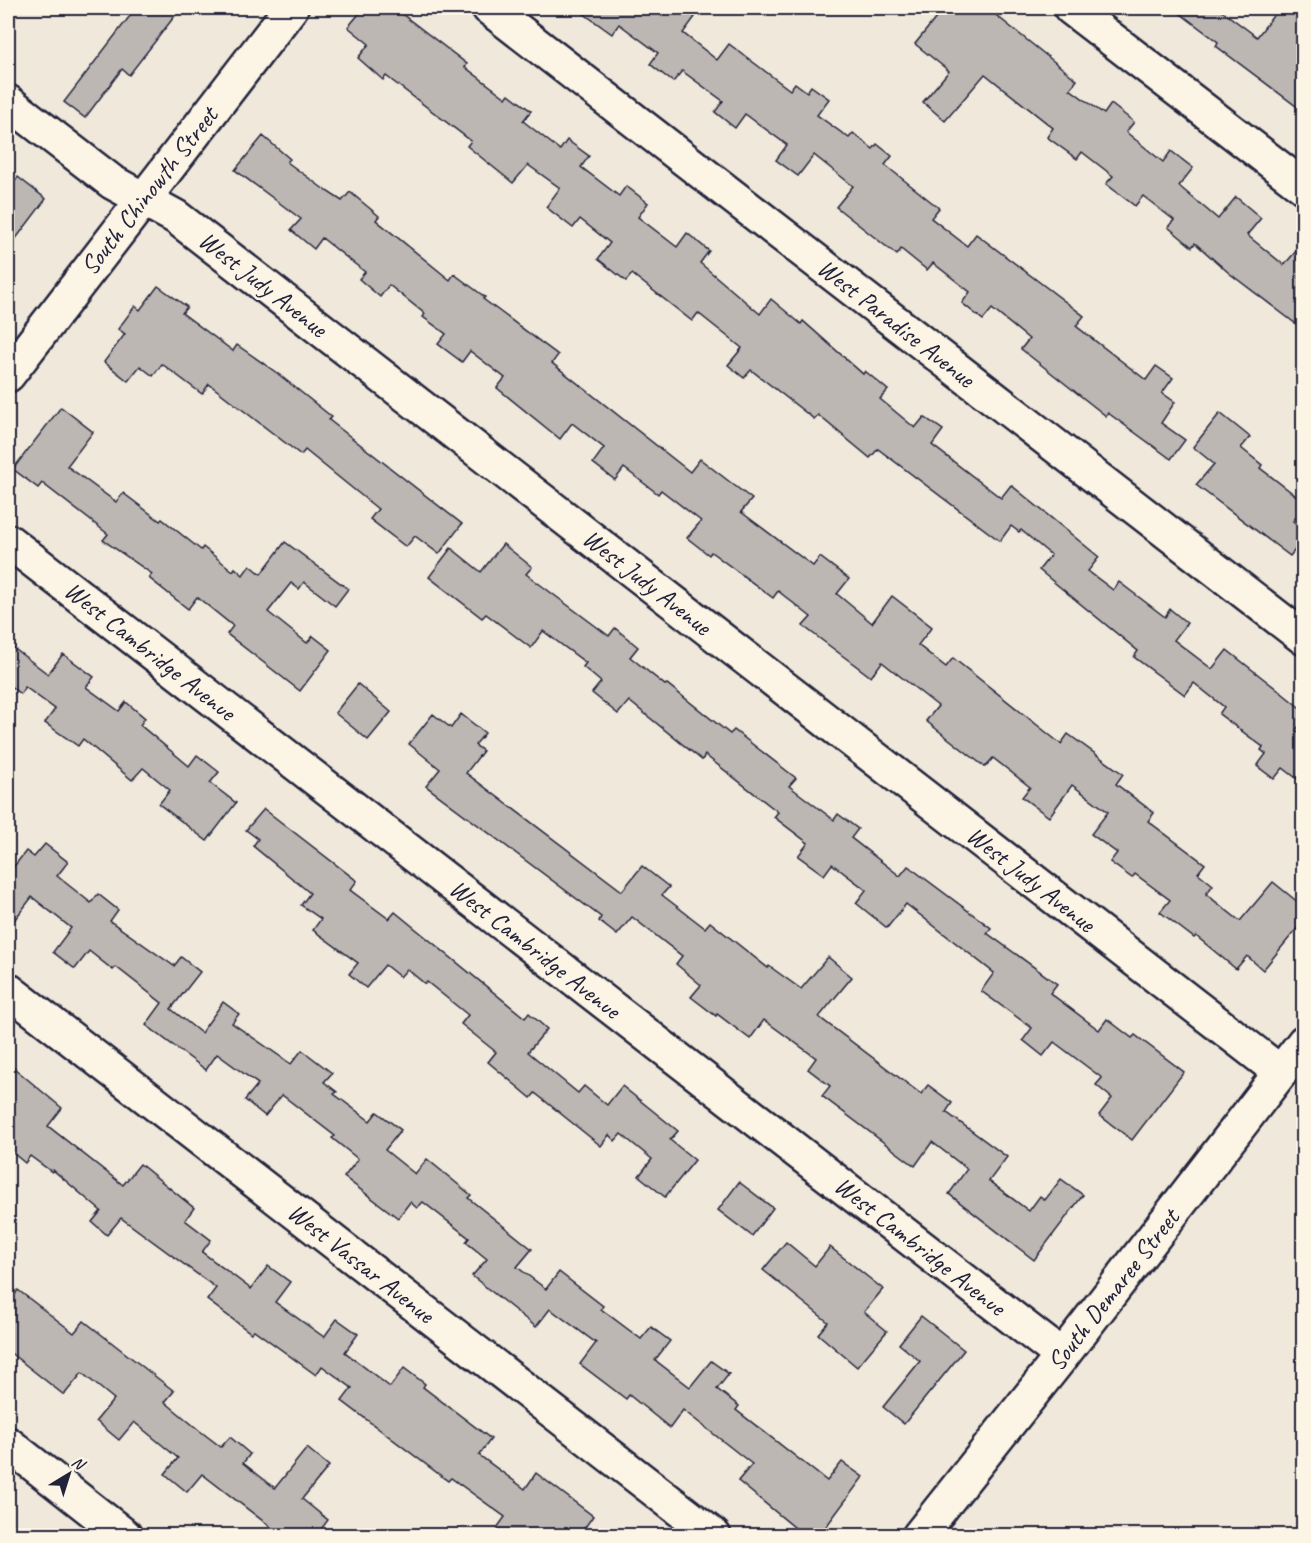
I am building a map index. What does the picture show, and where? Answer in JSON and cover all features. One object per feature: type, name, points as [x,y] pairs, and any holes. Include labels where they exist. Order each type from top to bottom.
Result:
[{"type":"street","name":"South Chinowth Street","points":[[8,375],[291,8]]},
{"type":"street","name":"West Paradise Avenue","points":[[489,8],[1304,638]]},
{"type":"street","points":[[1071,8],[1304,187]]},
{"type":"street","name":"West Judy Avenue","points":[[8,102],[112,182],[176,217],[1280,1072]]},
{"type":"street","name":"West Cambridge Avenue","points":[[8,541],[1062,1356]]},
{"type":"street","name":"West Vassar Avenue","points":[[8,990],[714,1536]]},
{"type":"street","name":"South Demaree Street","points":[[919,1536],[1062,1356],[1304,1042]]},
{"type":"street","points":[[8,1444],[125,1536]]},
{"type":"building","points":[[136,8],[181,8],[129,75],[122,69],[85,118],[64,102]]},
{"type":"building","points":[[364,8],[394,8],[467,64],[465,67],[506,98],[509,94],[531,111],[523,121],[560,150],[567,140],[589,156],[581,167],[619,196],[626,186],[648,203],[638,217],[677,247],[687,233],[709,251],[700,263],[760,314],[771,299],[801,324],[803,321],[863,374],[865,371],[888,390],[880,399],[915,428],[924,417],[943,430],[932,445],[1001,498],[1011,485],[1099,557],[1088,571],[1113,590],[1119,582],[1165,617],[1170,609],[1187,623],[1174,640],[1212,669],[1227,650],[1304,711],[1304,720],[1296,730],[1304,736],[1304,784],[1283,768],[1274,779],[1257,766],[1266,754],[1261,750],[1263,747],[1219,714],[1224,707],[1194,683],[1185,695],[1134,657],[1138,651],[1039,570],[1051,555],[1021,530],[1019,532],[1011,526],[1000,541],[878,449],[870,458],[818,415],[814,419],[751,370],[744,378],[728,365],[742,348],[698,313],[692,321],[632,274],[626,281],[598,259],[610,243],[580,219],[573,228],[546,207],[560,188],[528,165],[513,183],[467,146],[471,141],[386,76],[383,80],[358,58],[369,44],[348,27]]},
{"type":"building","points":[[576,8],[682,8],[695,17],[683,33],[717,60],[729,44],[790,90],[795,83],[807,92],[811,86],[829,99],[817,115],[849,138],[853,133],[873,149],[877,144],[892,156],[885,165],[939,208],[931,218],[967,246],[976,234],[1084,316],[1076,326],[1146,380],[1156,366],[1173,378],[1162,393],[1175,402],[1161,423],[1185,440],[1171,459],[1108,413],[1106,416],[1021,349],[1029,339],[992,309],[983,320],[962,303],[970,292],[933,263],[927,270],[901,249],[897,255],[836,207],[853,186],[814,155],[798,176],[776,160],[787,145],[745,114],[735,128],[715,112],[723,101],[682,71],[673,82],[650,64],[658,53],[619,24],[612,34]]},
{"type":"building","points":[[944,8],[987,8],[1077,80],[1070,89],[1104,114],[1111,104],[1134,122],[1126,132],[1163,162],[1171,151],[1193,168],[1179,186],[1218,219],[1236,197],[1261,218],[1247,235],[1284,265],[1304,242],[1304,330],[1229,273],[1195,243],[1192,247],[1168,227],[1174,220],[1143,196],[1135,206],[1106,184],[1113,176],[1082,152],[1077,159],[1047,137],[1053,128],[985,74],[945,121],[923,102],[949,71],[915,44]]},
{"type":"building","points":[[1173,8],[1218,8],[1257,37],[1279,8],[1304,8],[1304,112],[1216,46],[1218,42]]},
{"type":"building","points":[[263,136],[290,159],[287,162],[325,190],[342,201],[350,192],[379,216],[376,220],[450,280],[454,274],[485,297],[483,299],[558,355],[552,363],[690,472],[700,459],[752,499],[741,512],[813,566],[820,557],[849,579],[837,594],[872,623],[892,596],[932,627],[918,645],[946,667],[953,658],[1061,744],[1068,734],[1123,774],[1116,784],[1154,813],[1148,821],[1205,864],[1198,873],[1213,885],[1206,894],[1240,921],[1273,882],[1304,907],[1304,920],[1263,970],[1247,956],[1236,969],[1196,936],[1194,938],[1160,912],[1170,900],[1135,874],[1132,878],[1110,862],[1117,853],[1091,834],[1108,812],[1072,785],[1049,817],[1022,797],[1030,787],[993,758],[985,767],[926,721],[938,706],[882,662],[871,677],[803,626],[811,617],[778,591],[773,598],[711,552],[709,555],[687,538],[701,521],[661,490],[658,494],[624,468],[615,480],[593,463],[604,448],[572,423],[560,439],[497,388],[505,378],[470,351],[462,362],[438,344],[446,334],[423,317],[425,314],[389,285],[380,297],[359,279],[365,272],[322,238],[314,249],[291,230],[301,219],[235,170]]},
{"type":"building","points":[[18,177],[46,199],[8,249],[8,191]]},
{"type":"building","points":[[158,286],[187,307],[182,313],[233,351],[237,345],[277,373],[332,417],[329,420],[462,524],[439,554],[415,536],[406,547],[370,519],[378,509],[305,450],[301,455],[209,384],[202,394],[162,364],[153,376],[140,366],[128,381],[104,362],[125,334],[118,329],[135,306],[140,310]]},
{"type":"building","points":[[61,407],[93,432],[67,466],[116,502],[123,493],[160,521],[162,519],[201,550],[203,547],[233,571],[235,568],[243,575],[250,565],[261,574],[285,542],[348,589],[335,606],[304,582],[299,589],[291,583],[268,612],[307,643],[313,636],[331,650],[300,691],[227,634],[233,626],[197,597],[188,609],[149,578],[152,574],[103,540],[108,534],[42,483],[38,488],[13,469]]},
{"type":"building","points":[[1220,413],[1250,437],[1241,448],[1262,465],[1260,468],[1304,502],[1304,507],[1293,521],[1304,529],[1304,539],[1290,556],[1196,485],[1214,464],[1193,447]]},
{"type":"building","points":[[503,544],[532,567],[526,574],[609,636],[615,628],[638,647],[630,657],[730,734],[734,730],[796,778],[789,786],[834,820],[838,814],[858,829],[851,838],[900,876],[908,866],[991,928],[987,933],[1057,984],[1050,993],[1099,1030],[1107,1019],[1132,1038],[1135,1035],[1184,1072],[1132,1140],[1099,1115],[1112,1098],[1096,1085],[1102,1078],[1054,1042],[1043,1056],[1023,1040],[1032,1028],[981,991],[994,973],[906,904],[887,928],[856,903],[866,890],[832,864],[824,875],[798,856],[808,843],[774,817],[778,812],[705,755],[702,760],[629,701],[618,714],[592,693],[601,682],[583,667],[586,663],[543,631],[531,648],[486,614],[482,618],[429,577],[451,548],[481,572]]},
{"type":"building","points":[[8,644],[48,674],[63,654],[94,677],[86,687],[119,711],[126,702],[145,718],[140,725],[189,766],[197,755],[219,772],[210,783],[236,803],[207,841],[159,804],[170,790],[143,768],[132,780],[83,739],[78,746],[45,723],[55,709],[25,687],[20,694],[8,684]]},
{"type":"building","points":[[358,684],[391,712],[368,740],[335,713]]},
{"type":"building","points":[[433,714],[451,728],[461,714],[485,733],[475,745],[483,751],[466,773],[622,891],[642,866],[669,887],[662,895],[705,928],[710,922],[768,968],[769,966],[801,989],[828,957],[852,977],[819,1017],[921,1094],[928,1085],[952,1103],[946,1112],[1007,1157],[989,1181],[1029,1211],[1040,1196],[1045,1200],[1061,1179],[1083,1195],[1034,1260],[949,1194],[967,1169],[932,1142],[915,1166],[822,1096],[830,1086],[808,1069],[816,1058],[764,1020],[750,1039],[717,1014],[716,1016],[691,997],[701,985],[676,964],[682,956],[632,917],[617,935],[599,921],[601,917],[426,786],[440,769],[409,744]]},
{"type":"building","points":[[264,809],[357,881],[350,890],[389,919],[395,912],[525,1018],[529,1013],[547,1029],[528,1052],[578,1093],[584,1086],[607,1105],[622,1086],[678,1131],[670,1140],[695,1160],[665,1197],[639,1176],[652,1159],[621,1134],[615,1141],[609,1135],[601,1146],[535,1093],[531,1098],[488,1062],[496,1052],[461,1024],[468,1015],[427,982],[425,984],[407,969],[400,977],[385,965],[366,988],[349,974],[358,963],[313,930],[321,919],[301,905],[310,893],[253,846],[258,839],[246,830]]},
{"type":"building","points":[[45,844],[68,862],[57,876],[91,903],[98,894],[118,910],[110,921],[174,966],[181,957],[200,972],[171,1009],[201,1033],[223,1002],[239,1014],[232,1023],[291,1064],[302,1050],[332,1073],[324,1082],[337,1092],[334,1094],[370,1121],[377,1112],[401,1130],[385,1150],[415,1174],[427,1159],[471,1195],[468,1198],[532,1249],[517,1267],[546,1289],[559,1272],[603,1306],[601,1309],[641,1339],[651,1327],[670,1341],[655,1360],[690,1387],[711,1361],[729,1374],[717,1389],[739,1406],[736,1410],[827,1481],[842,1462],[863,1477],[819,1536],[805,1536],[738,1481],[752,1464],[683,1410],[670,1428],[629,1395],[626,1399],[580,1364],[596,1343],[550,1309],[536,1327],[472,1276],[487,1259],[466,1242],[469,1238],[423,1202],[417,1208],[410,1202],[398,1218],[344,1177],[358,1159],[332,1138],[335,1136],[282,1095],[265,1116],[245,1100],[258,1084],[217,1054],[206,1070],[146,1025],[162,1003],[116,967],[113,970],[89,951],[75,969],[53,952],[71,928],[32,897],[8,928],[8,874],[26,851],[34,857]]},
{"type":"building","points":[[8,1063],[62,1108],[48,1126],[123,1185],[140,1164],[194,1208],[185,1220],[211,1240],[202,1252],[251,1289],[268,1266],[290,1282],[275,1302],[324,1337],[337,1319],[358,1334],[345,1352],[390,1387],[404,1368],[425,1384],[423,1387],[491,1439],[479,1455],[525,1489],[536,1473],[593,1516],[579,1536],[508,1536],[497,1528],[505,1517],[451,1478],[448,1481],[342,1401],[352,1388],[322,1366],[316,1375],[254,1330],[251,1333],[207,1300],[216,1288],[121,1218],[107,1235],[92,1222],[101,1211],[53,1170],[52,1172],[30,1156],[25,1163],[8,1149]]},
{"type":"building","points":[[739,1182],[773,1208],[752,1236],[718,1210]]},
{"type":"building","points":[[786,1242],[815,1266],[830,1247],[883,1289],[864,1312],[887,1331],[857,1367],[818,1334],[828,1322],[763,1270]]},
{"type":"building","points":[[18,1290],[74,1333],[84,1321],[174,1391],[165,1402],[200,1431],[221,1447],[230,1437],[250,1454],[243,1463],[275,1488],[307,1448],[329,1466],[302,1499],[328,1520],[316,1536],[266,1536],[272,1528],[202,1474],[187,1492],[165,1474],[178,1458],[134,1422],[119,1440],[96,1421],[114,1399],[82,1373],[64,1395],[8,1351],[8,1304]]},
{"type":"building","points":[[921,1316],[964,1350],[904,1424],[883,1407],[920,1361],[899,1344]]}]
